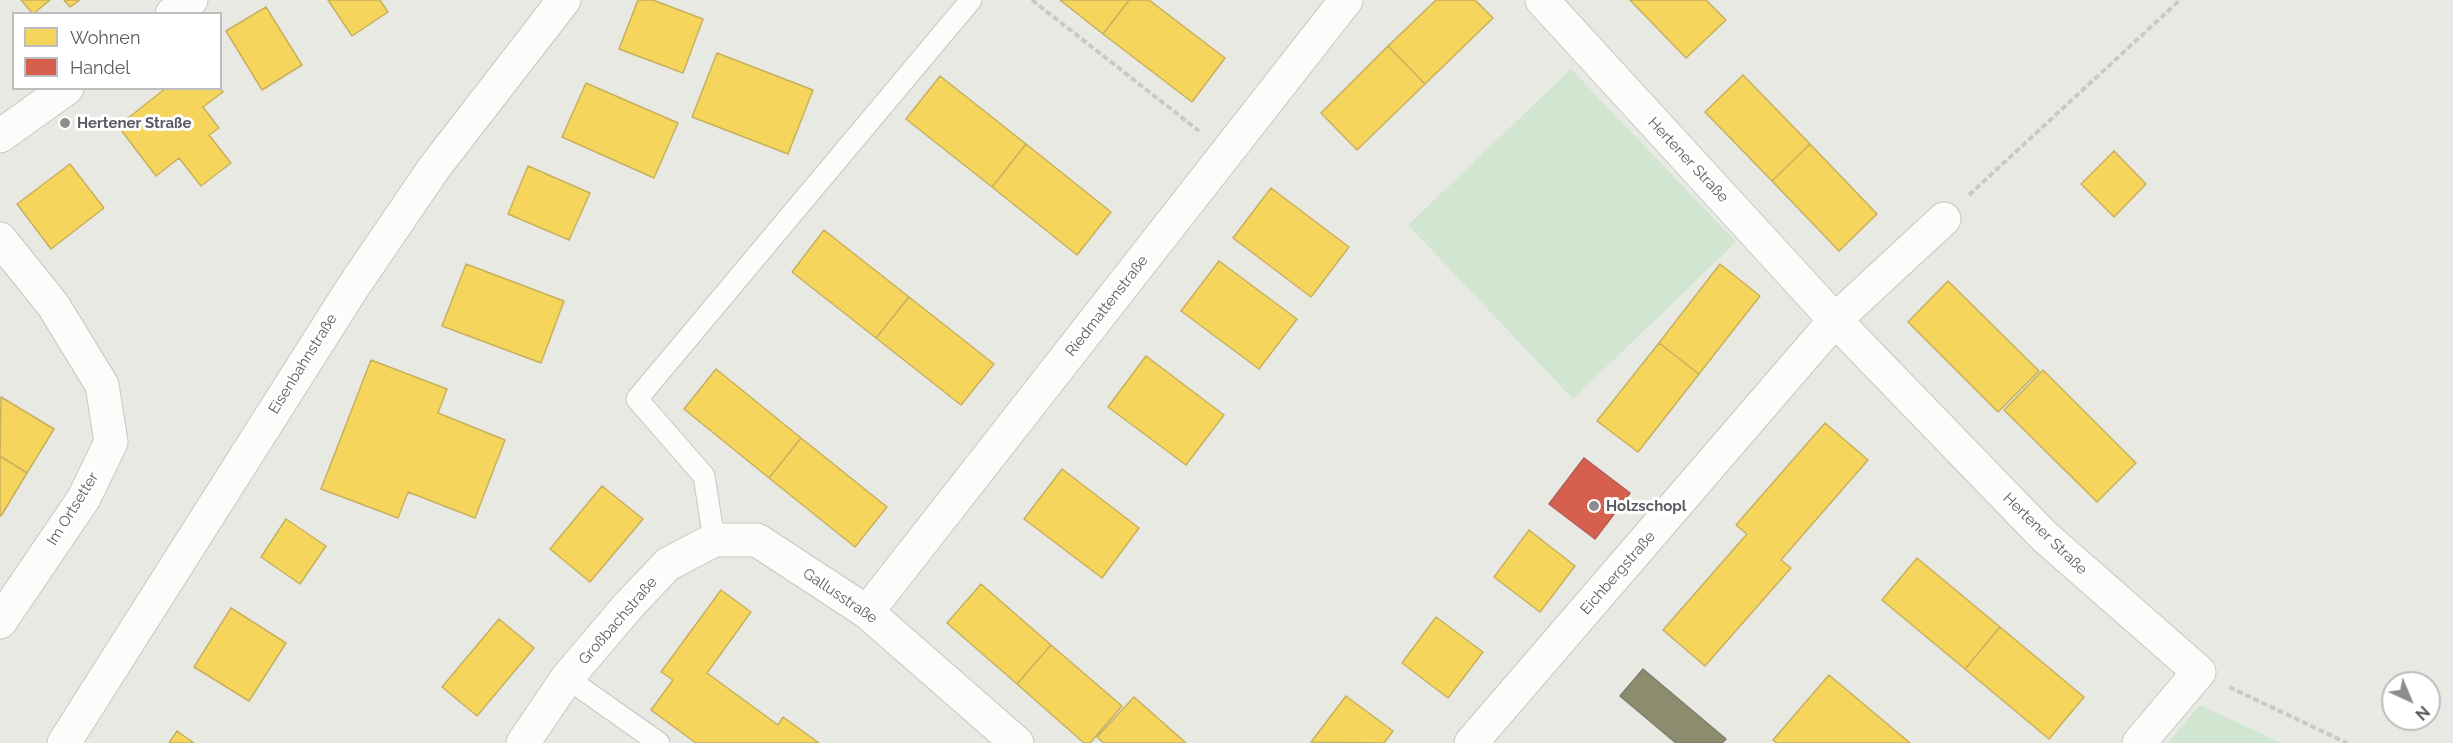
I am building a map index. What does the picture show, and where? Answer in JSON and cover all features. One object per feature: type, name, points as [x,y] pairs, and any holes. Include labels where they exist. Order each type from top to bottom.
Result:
[{"type":"street","points":[[175,12],[191,0]]},
{"type":"street","name":"Eisenbahnstraße","points":[[64,743],[359,277],[434,168],[564,0]]},
{"type":"street","name":"Riedmattenstraße","points":[[867,612],[1346,0]]},
{"type":"street","name":"Hertener Straße","points":[[1542,0],[1835,320],[2044,536],[2199,672]]},
{"type":"street","points":[[0,136],[64,90]]},
{"type":"street","points":[[1835,320],[1944,219]]},
{"type":"street","name":"Im Ortsetter","points":[[0,239],[53,305],[102,385],[111,442],[84,498],[0,622]]},
{"type":"street","name":"Eichbergstraße","points":[[1472,743],[1835,320]]},
{"type":"street","name":"Gallusstraße","points":[[668,564],[714,540],[757,540],[867,612],[1009,741]]},
{"type":"street","name":"Großbachstraße","points":[[523,743],[567,678],[629,605],[668,564]]},
{"type":"street","points":[[2139,743],[2199,672]]},
{"type":"lane","points":[[714,540],[704,476],[637,399],[971,0]]},
{"type":"lane","name":"Großbachstraße","points":[[567,678],[659,743]]},
{"type":"path","points":[[1032,0],[1227,153]]},
{"type":"path","points":[[1944,219],[2180,0]]},
{"type":"path","points":[[2199,672],[2347,743]]},
{"type":"green space","points":[[1571,69],[1736,242],[1573,399],[1408,225]]},
{"type":"green space","points":[[2200,705],[2281,743],[2168,743]]},
{"type":"building: Wohnen","points":[[21,0],[50,0],[35,12],[31,12]]},
{"type":"building: Wohnen","points":[[64,0],[80,0],[70,7]]},
{"type":"building: Wohnen","points":[[328,0],[380,0],[388,12],[352,36]]},
{"type":"building: Wohnen","points":[[638,0],[653,0],[703,19],[683,73],[619,49]]},
{"type":"building: Wohnen","points":[[1060,0],[1129,0],[1103,34]]},
{"type":"building: Wohnen","points":[[1129,0],[1149,0],[1225,58],[1192,102],[1103,34]]},
{"type":"building: Wohnen","points":[[1436,0],[1475,0],[1493,18],[1425,84],[1388,46]]},
{"type":"building: Wohnen","points":[[1630,0],[1706,0],[1726,20],[1686,58]]},
{"type":"building: Wohnen","points":[[266,7],[302,65],[262,90],[226,31]]},
{"type":"building: Wohnen","points":[[1388,46],[1425,84],[1357,150],[1321,113]]},
{"type":"building: Wohnen","points":[[717,53],[813,90],[788,154],[692,117]]},
{"type":"building: Wohnen","points":[[1743,75],[1810,144],[1772,181],[1705,112]]},
{"type":"building: Wohnen","points":[[940,76],[1026,144],[992,187],[906,119]]},
{"type":"building: Wohnen","points":[[586,83],[678,123],[654,178],[562,137]]},
{"type":"building: Wohnen","points":[[163,90],[222,90],[223,92],[203,107],[219,128],[209,135],[231,163],[201,186],[179,158],[156,176],[118,126]]},
{"type":"building: Wohnen","points":[[1026,144],[1111,212],[1077,255],[992,187]]},
{"type":"building: Wohnen","points":[[1810,144],[1877,214],[1839,251],[1772,181]]},
{"type":"building: Wohnen","points":[[2114,151],[2146,184],[2114,217],[2081,184]]},
{"type":"building: Wohnen","points":[[70,164],[104,208],[51,249],[17,204]]},
{"type":"building: Wohnen","points":[[528,166],[590,193],[569,240],[508,214]]},
{"type":"building: Wohnen","points":[[1271,188],[1349,247],[1311,297],[1233,238]]},
{"type":"building: Wohnen","points":[[824,230],[909,297],[876,338],[792,272]]},
{"type":"building: Wohnen","points":[[1219,261],[1297,319],[1259,369],[1181,311]]},
{"type":"building: Wohnen","points":[[466,264],[564,301],[541,363],[442,326]]},
{"type":"building: Wohnen","points":[[1720,264],[1760,296],[1699,374],[1659,343]]},
{"type":"building: Wohnen","points":[[1948,281],[2039,371],[1998,412],[1908,322]]},
{"type":"building: Wohnen","points":[[909,297],[994,364],[961,405],[876,338]]},
{"type":"building: Wohnen","points":[[1659,343],[1699,374],[1638,452],[1597,421]]},
{"type":"building: Wohnen","points":[[1146,356],[1224,415],[1186,465],[1108,407]]},
{"type":"building: Wohnen","points":[[371,360],[447,389],[438,413],[505,440],[475,518],[408,492],[398,518],[321,489]]},
{"type":"building: Wohnen","points":[[716,369],[801,438],[769,478],[684,409]]},
{"type":"building: Wohnen","points":[[2043,370],[2136,463],[2097,502],[2004,410]]},
{"type":"building: Wohnen","points":[[1,397],[54,429],[27,473],[0,456]]},
{"type":"building: Wohnen","points":[[1825,423],[1868,460],[1781,560],[1791,568],[1705,666],[1663,630],[1747,534],[1736,525]]},
{"type":"building: Wohnen","points":[[801,438],[887,507],[855,547],[769,478]]},
{"type":"building: Wohnen","points":[[0,456],[27,473],[1,516],[0,516]]},
{"type":"building: Wohnen","points":[[1062,469],[1139,528],[1102,578],[1024,519]]},
{"type":"building: Wohnen","points":[[602,486],[643,519],[590,582],[550,549]]},
{"type":"building: Wohnen","points":[[286,519],[326,546],[300,584],[261,557]]},
{"type":"building: Wohnen","points":[[1529,530],[1575,566],[1540,612],[1494,577]]},
{"type":"building: Wohnen","points":[[1917,558],[2000,627],[1965,669],[1882,600]]},
{"type":"building: Wohnen","points":[[981,584],[1051,645],[1017,684],[947,623]]},
{"type":"building: Wohnen","points":[[721,590],[751,612],[707,673],[778,725],[783,717],[819,743],[696,743],[651,710],[673,680],[661,672]]},
{"type":"building: Wohnen","points":[[231,608],[286,643],[249,701],[194,667]]},
{"type":"building: Wohnen","points":[[1436,617],[1483,652],[1448,698],[1402,663]]},
{"type":"building: Wohnen","points":[[499,619],[534,648],[477,716],[442,687]]},
{"type":"building: Wohnen","points":[[2000,627],[2084,697],[2049,739],[1965,669]]},
{"type":"building: Wohnen","points":[[1051,645],[1122,706],[1090,743],[1084,743],[1017,684]]},
{"type":"building: Wohnen","points":[[1829,675],[1910,743],[1777,743],[1773,740]]},
{"type":"building: Wohnen","points":[[1346,696],[1393,731],[1384,743],[1311,742]]},
{"type":"building: Wohnen","points":[[1134,697],[1186,743],[1104,743],[1097,737]]},
{"type":"building: Wohnen","points":[[177,731],[194,743],[169,743]]},
{"type":"building: Handel","points":[[1584,458],[1630,493],[1595,539],[1549,504]]},
{"type":"building: Industrie","points":[[1643,669],[1726,739],[1722,743],[1676,743],[1620,696]]},
{"type":"railway","points":[[0,729],[464,0]]},
{"type":"railway","points":[[17,743],[489,0]]},
{"type":"place","name":"Hertener Straße","points":[[65,123]]},
{"type":"place","name":"Holzschopl","points":[[1594,506]]}]
